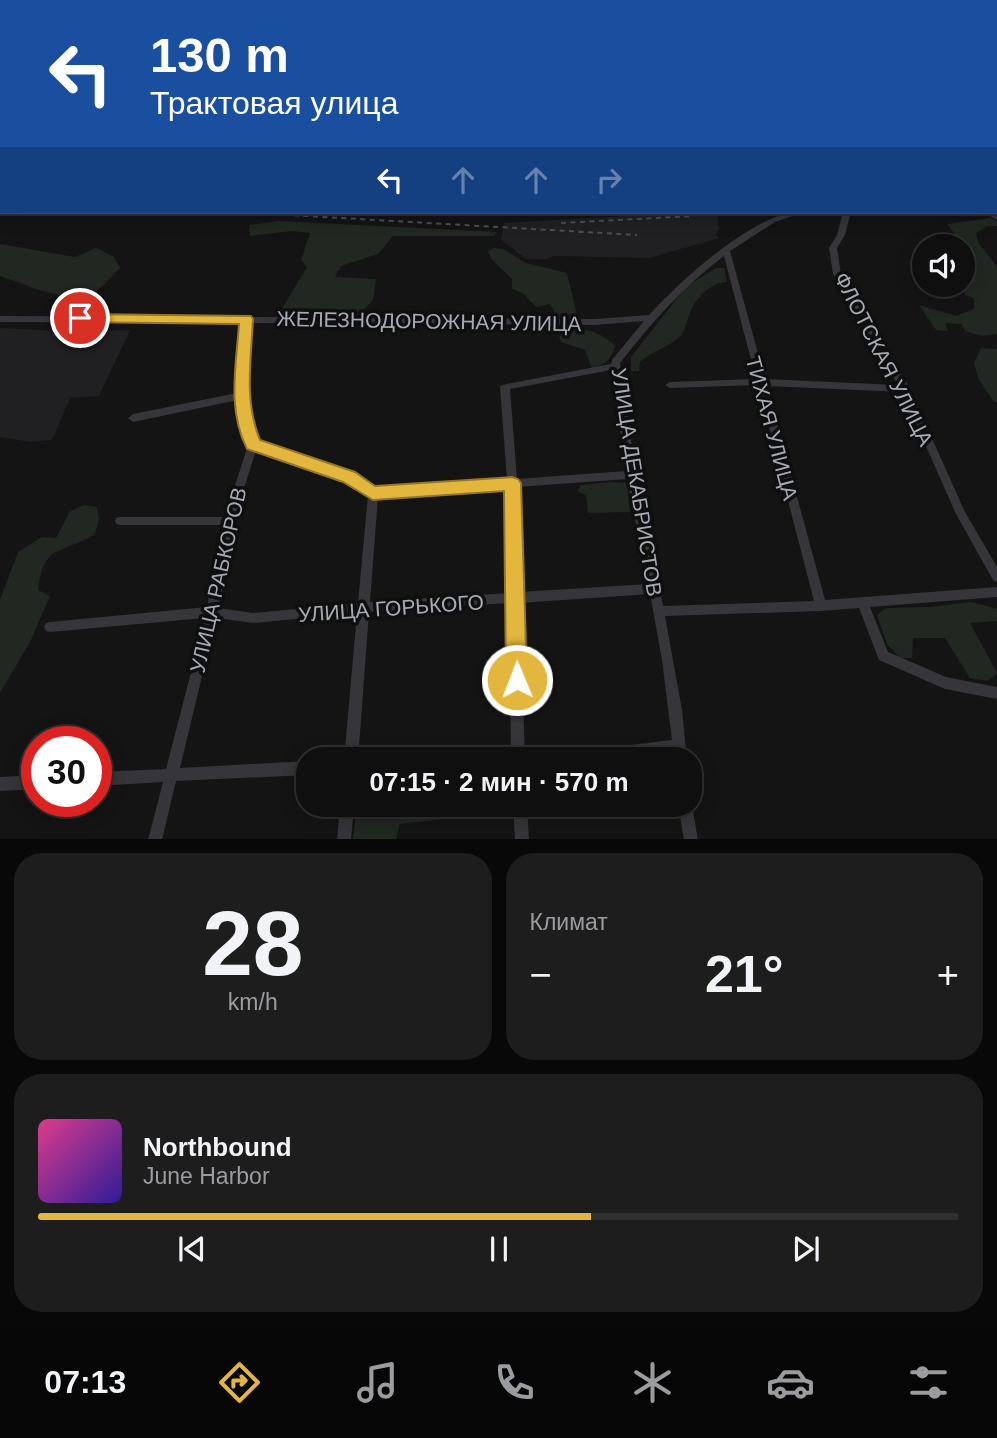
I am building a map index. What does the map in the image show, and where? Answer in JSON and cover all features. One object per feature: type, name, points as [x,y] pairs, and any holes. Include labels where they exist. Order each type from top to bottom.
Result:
[{"type":"street","name":"УЛИЦА ДЕКАБРИСТОВ","points":[[679,747],[655,589],[632,475],[615,362],[649,318],[685,281],[726,249],[780,215],[787,214]]},
{"type":"street","name":"ФЛОТСКАЯ УЛИЦА","points":[[846,214],[841,235],[833,248],[837,274],[863,323],[904,389],[961,514],[997,577]]},
{"type":"street","name":"ТИХАЯ УЛИЦА","points":[[726,249],[821,606]]},
{"type":"street","name":"ЖЕЛЕЗНОДОРОЖНАЯ УЛИЦА","points":[[0,319],[595,323],[649,318]]},
{"type":"street","points":[[246,319],[242,396],[245,424],[253,444],[349,477],[373,493],[632,475]]},
{"type":"street","points":[[518,747],[512,483],[505,387],[615,366]]},
{"type":"street","points":[[670,385],[760,382],[904,389]]},
{"type":"street","points":[[133,418],[242,396]]},
{"type":"street","name":"УЛИЦА РАБКОРОВ","points":[[155,839],[212,612],[229,521],[253,444]]},
{"type":"street","points":[[352,747],[366,607],[373,493]]},
{"type":"street","points":[[120,521],[229,521]]},
{"type":"street","name":"УЛИЦА ГОРЬКОГО","points":[[50,627],[212,612],[253,618],[366,607],[655,589]]},
{"type":"street","points":[[658,611],[821,606],[997,592]]},
{"type":"street","points":[[863,603],[883,656],[945,683],[997,693]]},
{"type":"street","points":[[112,778],[296,769]]},
{"type":"street","points":[[0,784],[21,783]]},
{"type":"street","points":[[344,839],[346,817]]},
{"type":"street","points":[[521,817],[522,839]]},
{"type":"street","points":[[687,817],[691,839]]},
{"type":"shaded area","points":[[659,214],[717,214],[719,230],[716,234],[719,238],[649,258],[553,256],[546,259],[527,259],[501,240],[504,223]]},
{"type":"shaded area","points":[[991,218],[997,221],[997,226],[988,226],[976,233],[978,242],[997,267],[997,334],[982,336],[965,331],[962,324],[945,323],[948,331],[936,330],[919,305],[956,316],[974,309],[974,298],[971,297],[975,297],[975,234],[954,234],[947,224]]},
{"type":"shaded area","points":[[279,221],[497,232],[494,236],[393,236],[378,254],[341,266],[335,277],[376,279],[373,300],[359,315],[281,315],[307,267],[301,260],[310,233],[291,231],[250,236],[249,225]]},
{"type":"shaded area","points":[[0,244],[75,257],[96,248],[114,257],[120,268],[91,294],[82,297],[59,295],[0,276]]},
{"type":"shaded area","points":[[503,249],[526,263],[567,273],[578,319],[558,319],[550,304],[536,307],[523,293],[512,289],[512,279],[492,260],[488,251]]},
{"type":"shaded area","points":[[716,268],[724,268],[727,282],[704,292],[693,307],[682,334],[640,362],[639,371],[631,371],[631,357],[686,287]]},
{"type":"shaded area","points":[[0,328],[57,331],[130,330],[99,396],[70,398],[52,440],[30,442],[0,437]]},
{"type":"shaded area","points":[[574,328],[596,333],[615,346],[607,361],[592,368],[585,350],[561,342],[559,336]]},
{"type":"shaded area","points":[[981,348],[997,349],[997,402],[994,402],[979,380],[974,363]]},
{"type":"shaded area","points":[[627,483],[630,512],[588,513],[586,495],[577,491],[581,485]]},
{"type":"shaded area","points":[[85,505],[97,507],[99,520],[95,534],[56,552],[45,564],[38,590],[50,596],[30,642],[0,693],[0,600],[18,552],[42,537],[56,538],[70,511]]},
{"type":"shaded area","points":[[971,602],[997,609],[997,621],[970,623],[997,673],[988,681],[970,678],[945,638],[913,638],[912,658],[900,658],[887,644],[877,615],[886,608]]},
{"type":"shaded area","points":[[356,817],[460,817],[400,824],[396,839],[353,839]]},
{"type":"railway","points":[[272,214],[637,235]]},
{"type":"railway","points":[[561,223],[693,216]]},
{"type":"route","points":[[80,318],[246,319],[242,396],[245,424],[253,444],[349,477],[373,493],[512,483],[517,680]]}]
